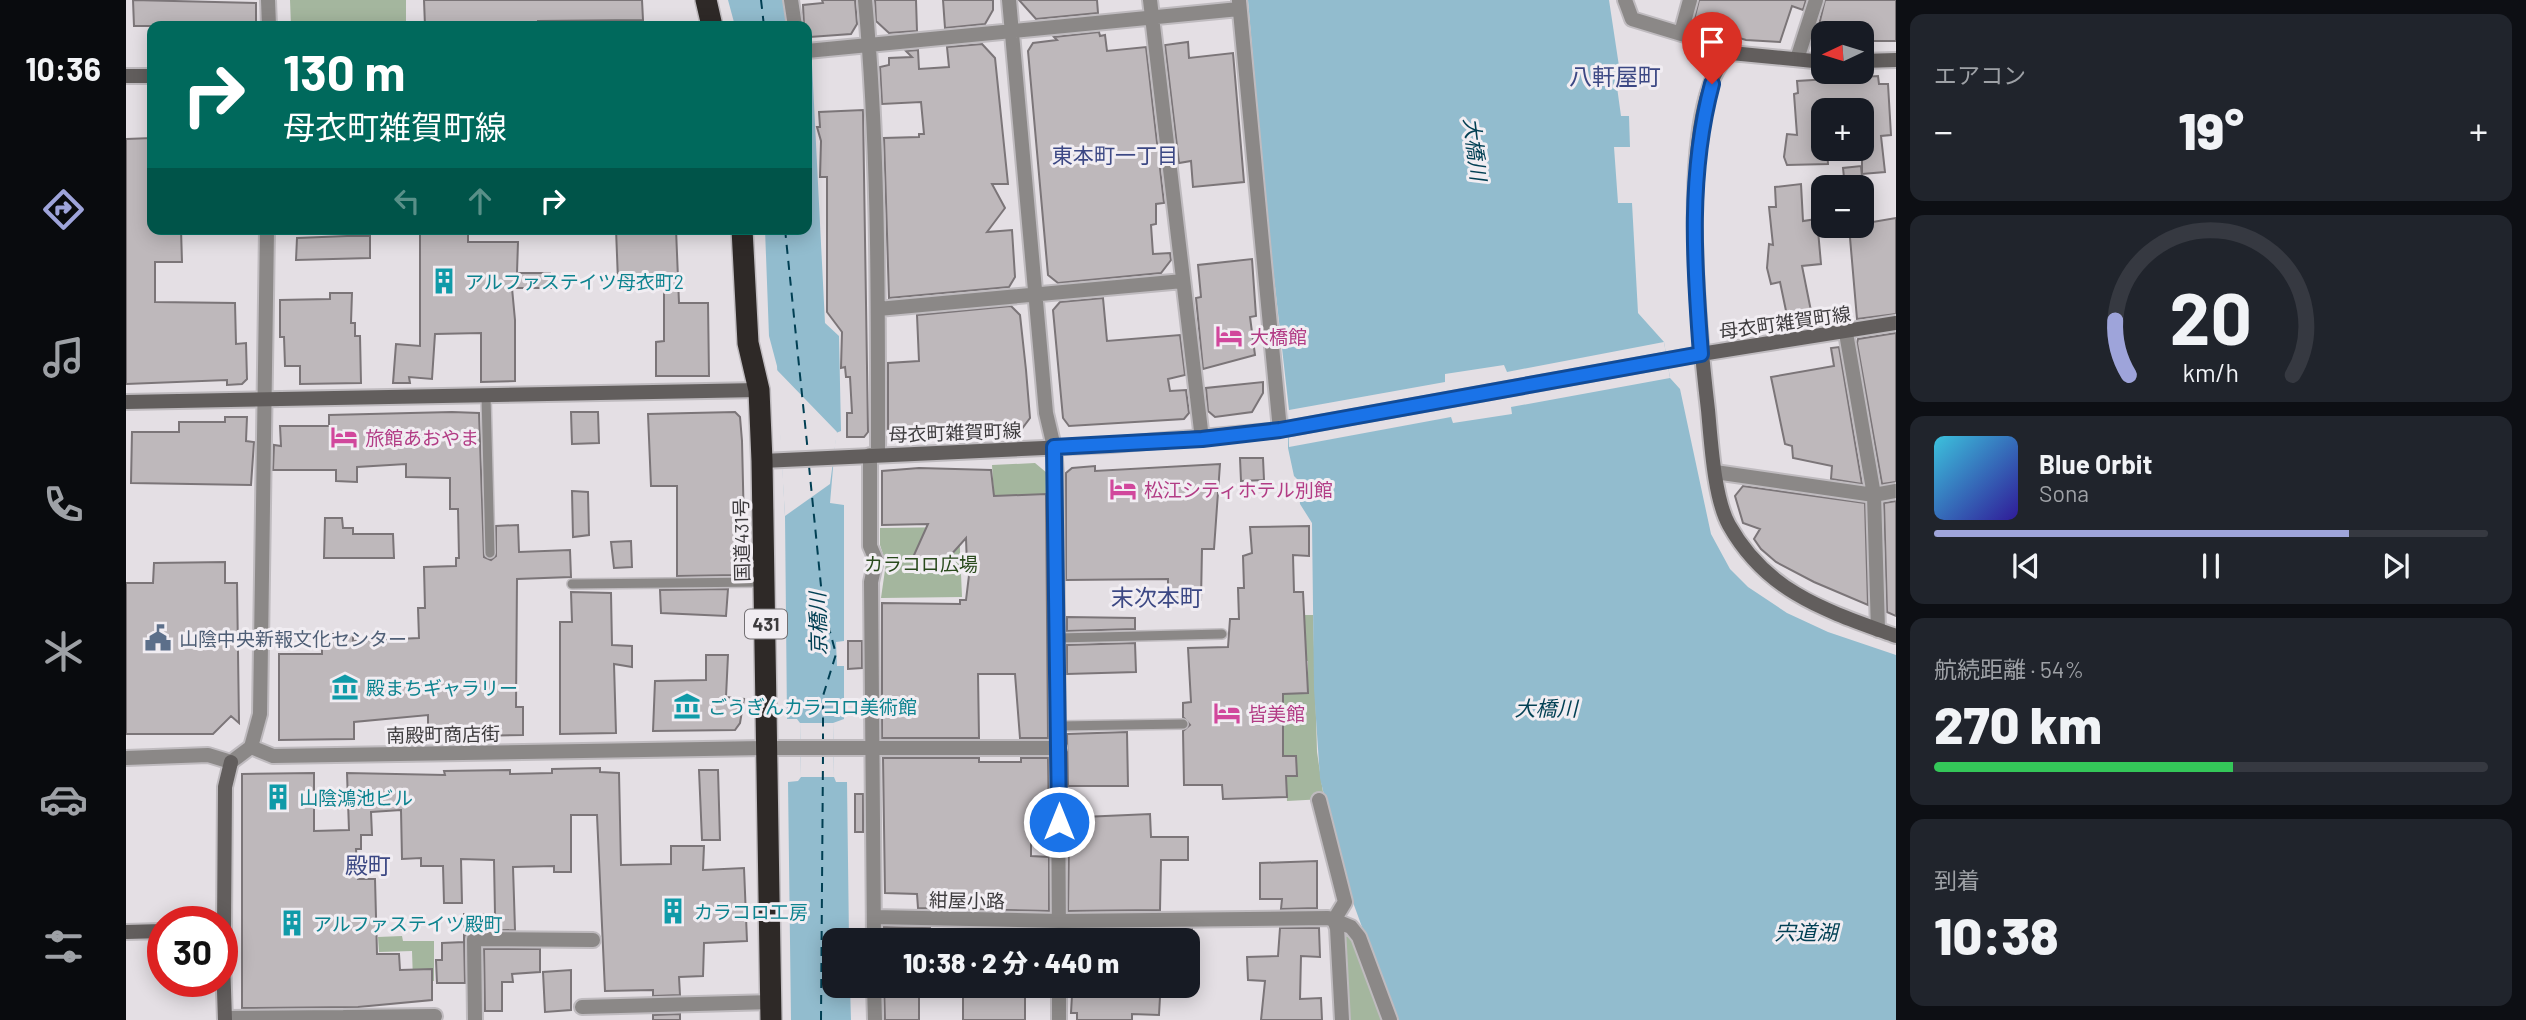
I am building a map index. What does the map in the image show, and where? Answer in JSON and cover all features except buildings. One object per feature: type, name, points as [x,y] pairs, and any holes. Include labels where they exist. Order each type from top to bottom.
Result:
[{"type":"highway","points":[[706,0],[711,21]]},
{"type":"highway","name":"国道431号","points":[[742,235],[748,343],[771,461],[765,582],[771,1011]]},
{"type":"street","points":[[268,0],[269,21]]},
{"type":"street","points":[[791,0],[794,21]]},
{"type":"street","points":[[865,0],[878,309],[870,546],[876,560],[871,582],[874,928]]},
{"type":"street","points":[[1009,0],[1038,295],[1046,413],[1054,447],[1060,928]]},
{"type":"street","points":[[1150,0],[1202,439]]},
{"type":"street","points":[[1625,0],[1632,19],[1696,40],[1721,62]]},
{"type":"street","points":[[1681,33],[1690,0]]},
{"type":"street","points":[[1797,59],[1816,0]]},
{"type":"street","points":[[812,51],[1152,18],[1239,4],[1287,428]]},
{"type":"street","points":[[1811,61],[1742,51],[1731,52],[1721,62],[1706,106],[1696,173],[1693,226],[1701,354],[1715,472],[1728,523],[1768,577],[1827,611],[1896,636]]},
{"type":"street","points":[[1874,61],[1896,60]]},
{"type":"street","points":[[126,76],[147,76]]},
{"type":"street","points":[[223,906],[225,787],[231,762],[251,747],[260,714],[267,235]]},
{"type":"street","points":[[878,309],[1183,281]]},
{"type":"street","name":"母衣町雑賀町線","points":[[771,461],[1202,439],[1287,428],[1701,354],[1896,323]]},
{"type":"street","points":[[1846,333],[1874,495],[1878,629]]},
{"type":"street","points":[[126,402],[759,390]]},
{"type":"street","points":[[1715,472],[1874,495],[1896,491]]},
{"type":"street","name":"南殿町商店街","points":[[251,747],[273,756],[768,748],[1059,748]]},
{"type":"street","points":[[126,758],[208,755],[231,762]]},
{"type":"street","points":[[1319,800],[1345,902],[1334,920],[1342,1020]]},
{"type":"street","name":"紺屋小路","points":[[874,918],[1060,921],[1334,920]]},
{"type":"street","points":[[1334,920],[1351,927],[1359,937],[1390,1020]]},
{"type":"street","points":[[126,932],[147,931]]},
{"type":"street","points":[[475,1020],[474,939],[593,940]]},
{"type":"street","points":[[225,997],[225,1019],[435,1016]]},
{"type":"street","points":[[874,998],[875,1020]]},
{"type":"street","points":[[1059,998],[1059,1020]]},
{"type":"street","points":[[582,1007],[771,1011]]},
{"type":"lane","points":[[486,396],[490,553]]},
{"type":"lane","points":[[572,584],[765,582]]},
{"type":"lane","points":[[1058,638],[1222,634]]},
{"type":"lane","points":[[1059,726],[1183,724]]},
{"type":"green space","points":[[290,0],[406,0],[406,21],[291,21]]},
{"type":"green space","points":[[1035,463],[1047,473],[1049,494],[994,496],[992,465]]},
{"type":"green space","name":"カラコロ広場","points":[[959,527],[962,597],[881,598],[886,563],[880,545],[880,528]]},
{"type":"green space","points":[[1305,615],[1313,615],[1317,752],[1324,799],[1287,801],[1286,776],[1297,776],[1296,756],[1283,756],[1283,723],[1269,672],[1297,694],[1308,693],[1308,661],[1289,661],[1304,640]]},
{"type":"green space","points":[[402,936],[403,941],[434,941],[434,981],[413,981],[412,951],[379,952],[378,937]]},
{"type":"green space","points":[[1347,936],[1354,943],[1382,1020],[1346,1020],[1344,938]]},
{"type":"water","points":[[728,0],[783,0],[786,21],[734,21]]},
{"type":"water","name":"大橋川","points":[[1248,0],[1609,0],[1622,86],[1617,87],[1621,116],[1629,116],[1630,147],[1614,147],[1618,203],[1632,203],[1638,313],[1664,342],[1670,378],[1680,389],[1711,534],[1730,569],[1748,587],[1787,613],[1828,632],[1896,655],[1896,1020],[1396,1020],[1343,875],[1320,778],[1314,689],[1312,523],[1300,504],[1298,480],[1294,476],[1288,448],[1289,410],[1264,189]]},
{"type":"water","name":"京橋川","points":[[812,64],[825,323],[839,336],[841,431],[836,433],[830,503],[844,505],[844,641],[836,642],[837,666],[844,666],[844,719],[833,723],[834,777],[836,782],[847,782],[849,928],[822,928],[822,998],[850,998],[851,1020],[791,1020],[788,782],[798,781],[801,777],[800,723],[797,719],[787,719],[785,516],[777,366],[769,336],[765,235],[812,235]]},
{"type":"pier","points":[[1664,342],[1670,378],[1511,407],[1512,414],[1453,423],[1451,417],[1289,447],[1289,410],[1445,382],[1445,374],[1504,365],[1507,372]]},
{"type":"pier","points":[[776,369],[837,432],[830,484],[785,516]]},
{"type":"pier","points":[[800,723],[833,723],[834,777],[801,777]]},
{"type":"ferry route","points":[[761,0],[763,21]]},
{"type":"ferry route","points":[[786,235],[808,453]]},
{"type":"ferry route","points":[[809,466],[823,606],[836,654],[823,696],[823,742]]},
{"type":"ferry route","points":[[821,1020],[823,755]]},
{"type":"place","name":"アルファステイツ母衣町2","points":[[444,281]]},
{"type":"place","name":"大橋館","points":[[1229,336]]},
{"type":"place","name":"旅館あおやま","points":[[344,437]]},
{"type":"place","name":"松江シティホテル別館","points":[[1123,489]]},
{"type":"place","name":"山陰中央新報文化センター","points":[[158,638]]},
{"type":"place","name":"殿まちギャラリー","points":[[345,687]]},
{"type":"place","name":"ごうぎんカラコロ美術館","points":[[687,706]]},
{"type":"place","name":"皆美館","points":[[1227,713]]},
{"type":"place","name":"山陰鴻池ビル","points":[[278,797]]},
{"type":"place","name":"カラコロ工房","points":[[673,911]]},
{"type":"place","name":"アルファステイツ殿町","points":[[292,923]]},
{"type":"district","name":"八軒屋町","points":[[1615,76]]},
{"type":"district","name":"東本町一丁目","points":[[1115,154]]},
{"type":"district","name":"末次本町","points":[[1157,597]]},
{"type":"district","name":"殿町","points":[[368,865]]},
{"type":"route","points":[[1059,822],[1054,447],[1202,439],[1280,430],[1701,354],[1693,226],[1702,126],[1712,84]]},
{"type":"water label","name":"宍道湖","points":[[1806,931]]}]
